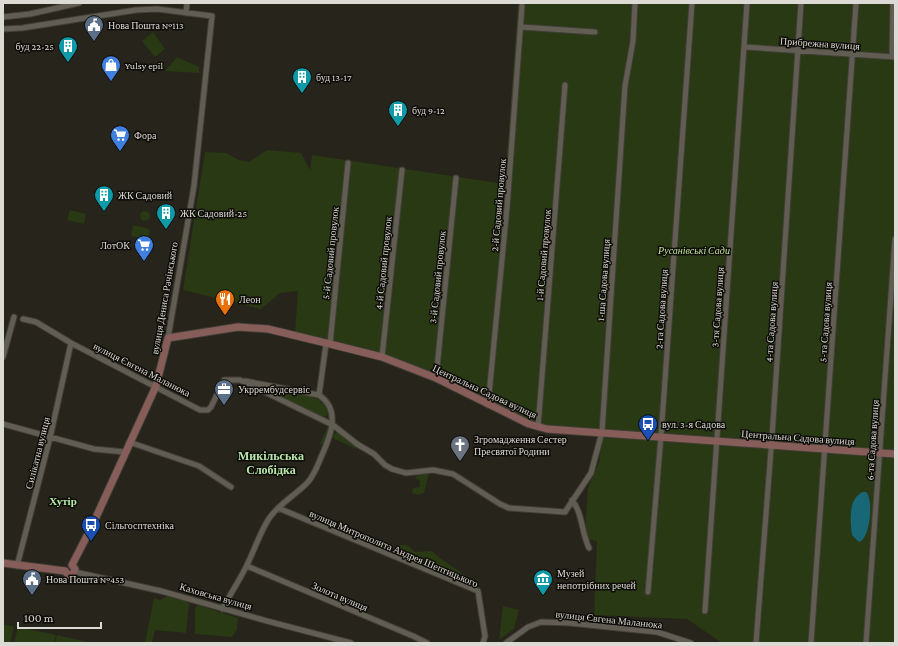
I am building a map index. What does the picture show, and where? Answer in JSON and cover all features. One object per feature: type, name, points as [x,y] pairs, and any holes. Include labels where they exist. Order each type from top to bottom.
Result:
[{"type":"main road","name":"Центральна Садова вулиця","points":[[168,338],[238,327],[268,330],[328,344],[382,357],[436,378],[488,405],[538,427],[895,454]]},
{"type":"main road","name":"вулиця Дениса Рачінського","points":[[73,569],[129,442],[156,386],[168,338]]},
{"type":"main road","points":[[3,563],[65,571],[66,566],[73,569]]},
{"type":"street","points":[[3,17],[30,14],[78,3]]},
{"type":"street","points":[[3,29],[22,28],[136,10],[156,9],[186,13],[187,3]]},
{"type":"street","name":"1-ша Садова вулиця","points":[[572,500],[595,466],[602,432],[625,86],[633,41],[635,3]]},
{"type":"street","name":"2-га Садова вулиця","points":[[648,592],[661,436],[692,3]]},
{"type":"street","name":"3-тя Садова вулиця","points":[[705,611],[747,3]]},
{"type":"street","name":"4-та Садова вулиця","points":[[756,643],[772,445],[801,3]]},
{"type":"street","name":"5-та Садова вулиця","points":[[811,643],[856,3]]},
{"type":"street","points":[[893,3],[893,56]]},
{"type":"street","name":"2-й Садовий провулок","points":[[488,405],[507,208],[522,6]]},
{"type":"street","name":"вулиця Дениса Рачінського","points":[[168,338],[194,186],[212,16],[186,13]]},
{"type":"street","points":[[521,27],[595,32]]},
{"type":"street","name":"Прибрежна вулиця","points":[[745,47],[893,56]]},
{"type":"street","name":"1-й Садовий провулок","points":[[538,427],[565,85]]},
{"type":"street","name":"5-й Садовий провулок","points":[[328,344],[348,162]]},
{"type":"street","name":"4-й Садовий провулок","points":[[382,357],[402,170]]},
{"type":"street","name":"3-й Садовий провулок","points":[[436,378],[456,178]]},
{"type":"street","name":"6-та Садова вулиця","points":[[866,643],[895,239]]},
{"type":"street","points":[[3,357],[14,317]]},
{"type":"street","name":"вулиця Євгена Маланюка","points":[[23,319],[36,322],[70,343],[200,410],[208,410],[224,380],[240,380],[319,395]]},
{"type":"street","name":"Силікатна вулиця","points":[[17,566],[50,438],[70,343]]},
{"type":"street","points":[[222,609],[247,566],[268,520],[278,508],[307,482],[315,472],[330,440],[333,425],[328,404],[319,395],[328,344]]},
{"type":"street","points":[[240,380],[333,425],[357,444],[374,454],[385,466],[392,469],[406,472],[433,470],[453,474],[500,504],[509,508],[565,512],[572,500],[578,509],[583,536],[589,548]]},
{"type":"street","points":[[3,424],[94,449],[125,452]]},
{"type":"street","points":[[129,442],[199,466],[231,487]]},
{"type":"street","name":"вулиця Митрополита Андрея Шептицького","points":[[278,508],[478,591],[485,636],[483,643]]},
{"type":"street","name":"Золота вулиця","points":[[247,566],[427,643]]},
{"type":"street","name":"Каховська вулиця","points":[[73,569],[161,591],[222,609],[351,643]]},
{"type":"street","name":"вулиця Євгена Маланюка","points":[[506,643],[528,627],[541,622],[569,623],[658,632],[691,643]]},
{"type":"green space","name":"Русанівські Сади","points":[[518,3],[895,3],[895,643],[722,643],[687,619],[594,615],[597,541],[588,539],[585,533],[588,487],[599,462],[603,429],[541,425],[383,354],[295,332],[298,291],[280,293],[261,309],[183,290],[205,152],[226,153],[239,160],[249,162],[267,150],[301,153],[310,170],[312,155],[505,184]]},
{"type":"green space","points":[[153,32],[165,49],[155,57],[142,41]]},
{"type":"green space","points":[[177,57],[199,67],[199,73],[165,71]]},
{"type":"green space","points":[[70,210],[86,214],[84,224],[67,220]]},
{"type":"green space","points":[[143,211],[147,211],[149,212],[149,220],[143,221],[140,218],[140,214]]},
{"type":"green space","points":[[133,225],[150,229],[148,239],[131,236]]},
{"type":"green space","points":[[252,384],[317,398],[327,409],[328,415],[319,417]]},
{"type":"green space","points":[[328,426],[330,428],[326,442],[323,445],[320,444]]},
{"type":"green space","points":[[337,432],[358,447],[357,449],[334,439],[333,435]]},
{"type":"green space","points":[[420,473],[429,473],[424,493],[418,495],[412,493],[413,488],[420,487],[420,481],[415,478]]},
{"type":"green space","points":[[399,545],[407,545],[415,552],[432,551],[471,581],[471,586],[456,580],[450,574],[448,577],[431,567],[429,570],[413,564],[410,559],[399,558],[396,554]]},
{"type":"green space","points":[[168,596],[186,601],[189,604],[186,633],[155,630],[152,643],[145,643],[154,598],[160,600]]},
{"type":"green space","points":[[198,605],[238,618],[237,629],[232,637],[195,634],[195,608]]},
{"type":"green space","points":[[503,606],[519,610],[514,629],[499,640]]},
{"type":"green space","points":[[3,624],[14,627],[10,643],[3,643]]},
{"type":"green space","points":[[18,627],[56,635],[54,643],[14,643]]},
{"type":"green space","points":[[57,635],[92,643],[55,643]]},
{"type":"water","points":[[863,492],[866,492],[870,503],[870,519],[866,534],[859,542],[852,535],[851,510],[855,499]]},
{"type":"place","name":"Нова Пошта №113","points":[[94,42]]},
{"type":"place","name":"буд 22-25","points":[[68,63]]},
{"type":"place","name":"Yulsy epil","points":[[111,82]]},
{"type":"place","name":"буд 13-17","points":[[302,94]]},
{"type":"place","name":"буд 9-12","points":[[398,127]]},
{"type":"place","name":"Фора","points":[[120,152]]},
{"type":"place","name":"ЖК Садовий","points":[[104,212]]},
{"type":"place","name":"ЖК Садовий-25","points":[[166,230]]},
{"type":"place","name":"ЛотОК","points":[[144,262]]},
{"type":"place","name":"Леон","points":[[225,316]]},
{"type":"place","name":"Укррембудсервіс","points":[[224,406]]},
{"type":"place","name":"вул. 3-я Садова","points":[[648,441]]},
{"type":"place","name":"Згромадження Сестер Пресвятої Родини","points":[[460,462]]},
{"type":"place","name":"Сільгосптехніка","points":[[91,542]]},
{"type":"place","name":"Нова Пошта №453","points":[[32,596]]},
{"type":"place","name":"Музей непотрібних речей","points":[[543,596]]},
{"type":"district","name":"Микільська Слобідка","points":[[271,463]]},
{"type":"district","name":"Хутір","points":[[63,501]]}]
